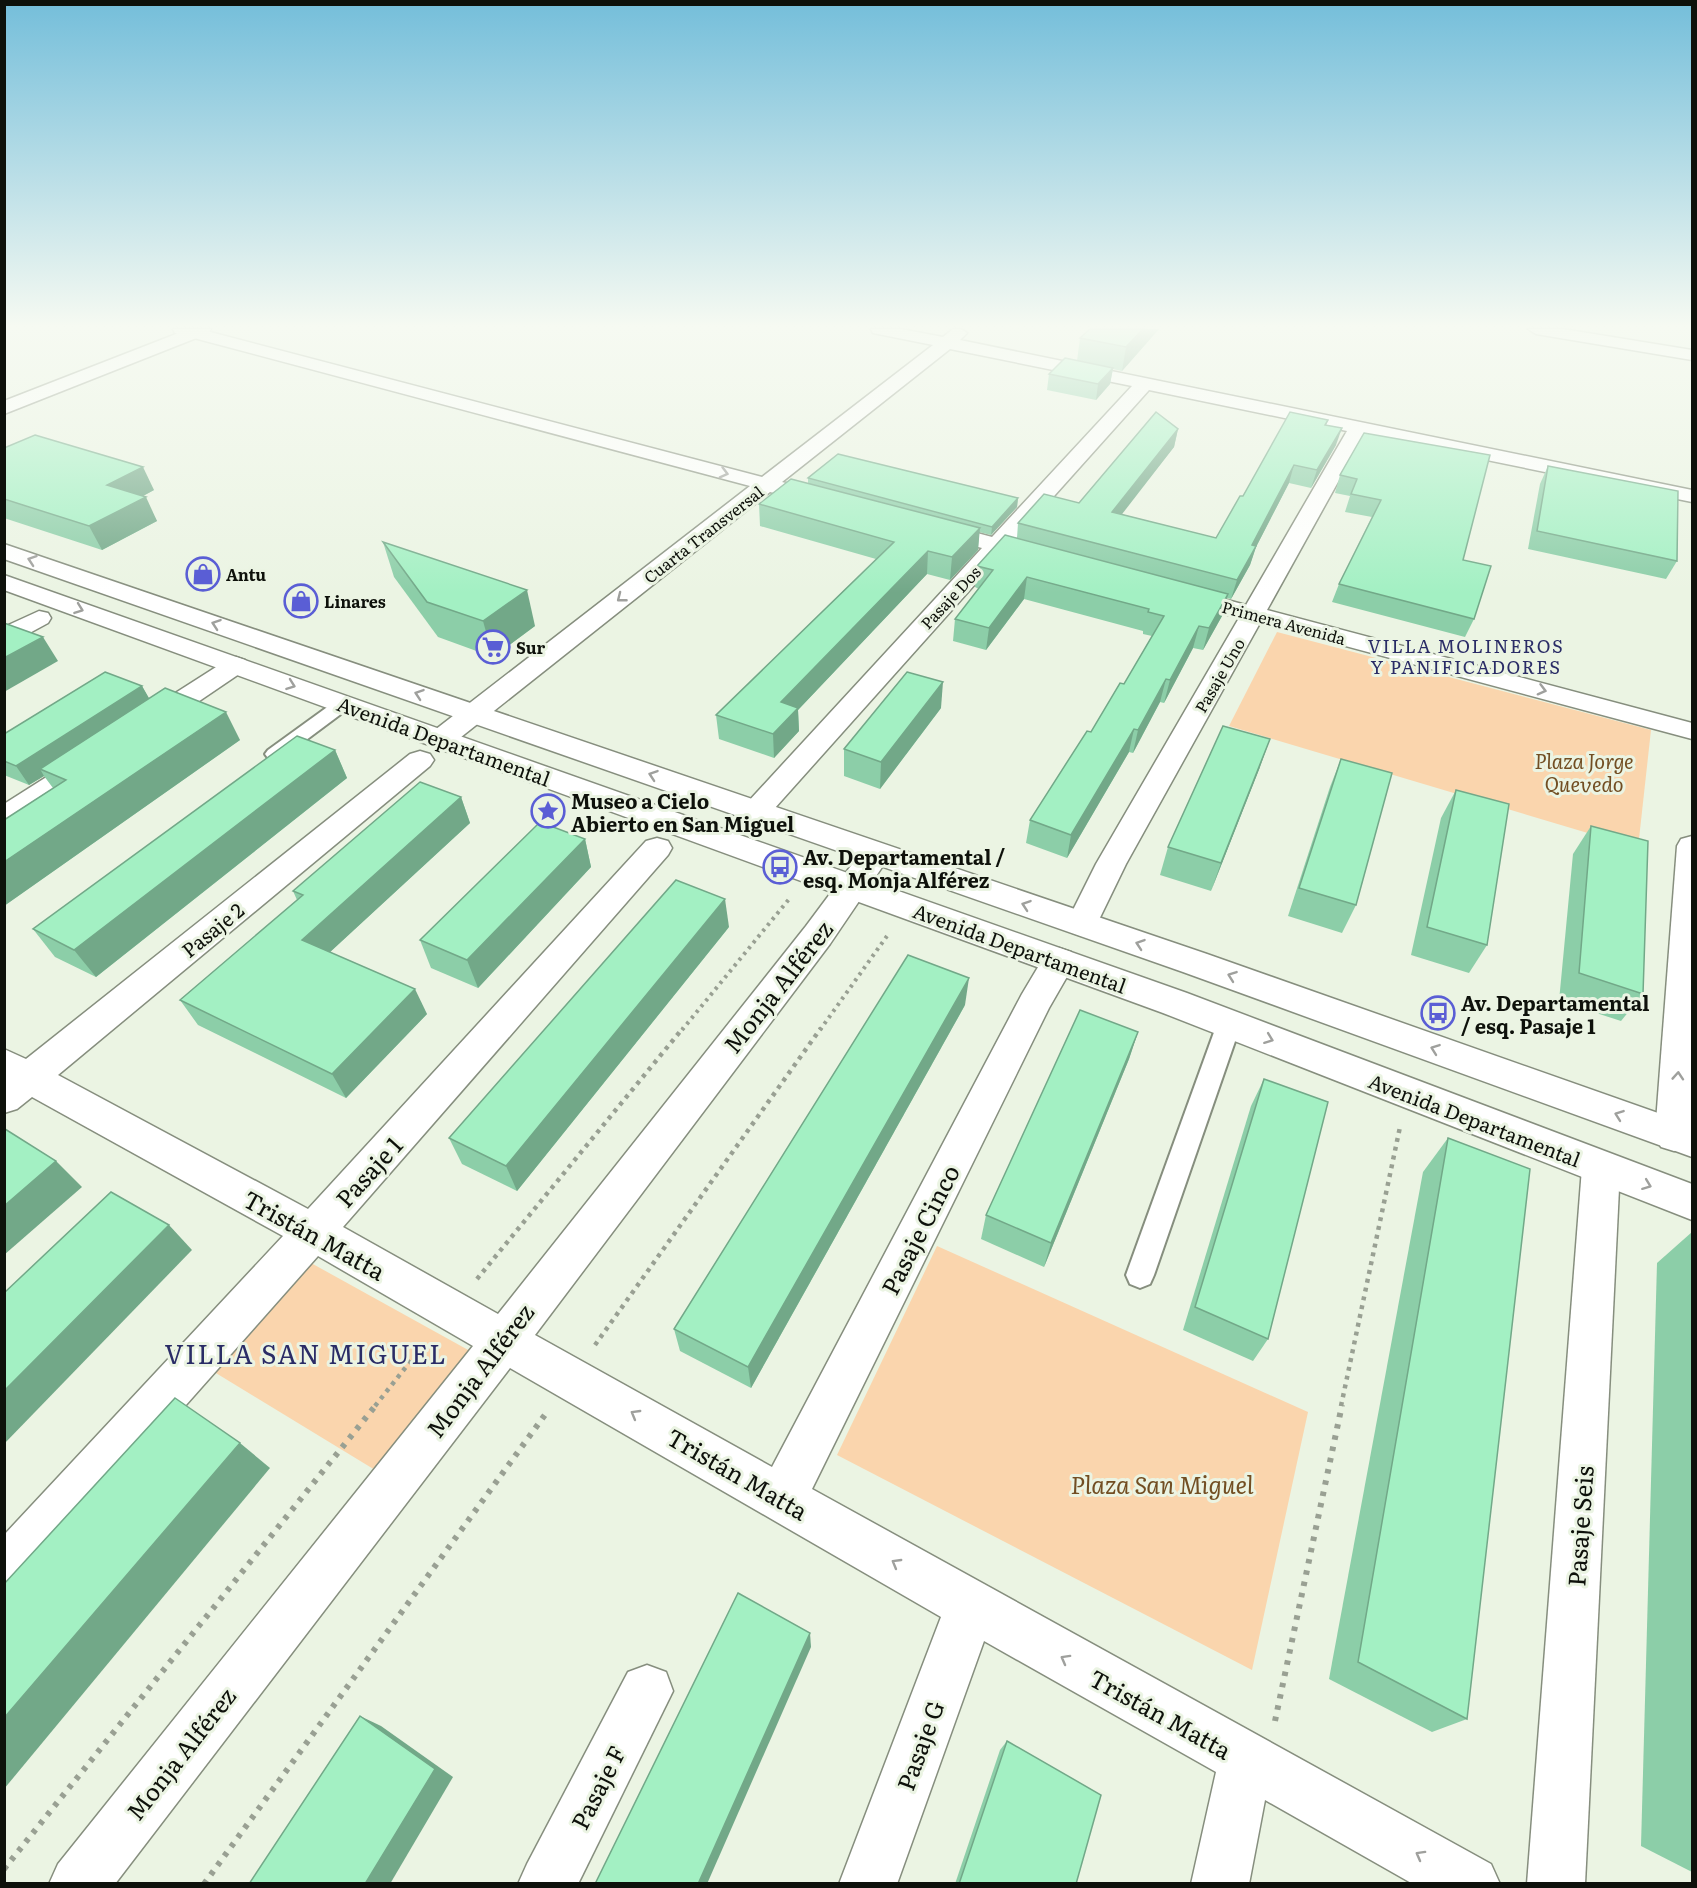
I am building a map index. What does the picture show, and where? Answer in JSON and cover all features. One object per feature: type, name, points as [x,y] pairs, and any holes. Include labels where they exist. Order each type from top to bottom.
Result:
[{"type":"street","points":[[517,417],[847,506]]},
{"type":"street","name":"Cuarta Transversal","points":[[431,750],[474,713],[851,417]]},
{"type":"street","name":"Pasaje Dos","points":[[756,811],[1114,417]]},
{"type":"street","points":[[1311,417],[1692,496]]},
{"type":"street","name":"Pasaje Uno","points":[[1082,924],[1111,864],[1359,427]]},
{"type":"street","points":[[916,524],[1064,563]]},
{"type":"street","name":"Avenida Departamental","points":[[4,551],[756,811],[864,871],[1059,961],[1692,1202]]},
{"type":"street","name":"Avenida Departamental","points":[[4,582],[343,704],[431,750],[864,871],[1082,924],[1683,1138]]},
{"type":"street","name":"Primera Avenida","points":[[1164,590],[1692,730]]},
{"type":"street","points":[[4,637],[39,618]]},
{"type":"street","points":[[4,818],[236,665]]},
{"type":"street","name":"Pasaje 2","points":[[13,1080],[431,750]]},
{"type":"street","points":[[1683,1138],[1692,846]]},
{"type":"street","name":"Pasaje 1","points":[[4,1572],[657,848]]},
{"type":"street","name":"Monja Alférez","points":[[78,1884],[461,1395],[864,871]]},
{"type":"street","name":"Pasaje Cinco","points":[[782,1497],[1034,1004],[1059,961]]},
{"type":"street","name":"Tristán Matta","points":[[13,1080],[313,1232],[971,1606],[1471,1884]]},
{"type":"street","name":"Pasaje Seis","points":[[1556,1884],[1601,1168]]},
{"type":"street","name":"Pasaje G","points":[[868,1884],[971,1606]]},
{"type":"street","name":"Pasaje F","points":[[547,1884],[647,1691]]},
{"type":"street","points":[[1220,1884],[1255,1765]]},
{"type":"lane","points":[[255,768],[343,704]]},
{"type":"lane","points":[[1140,1275],[1229,1024]]},
{"type":"path","points":[[4,1869],[451,1311],[790,897]]},
{"type":"path","points":[[1255,1765],[1401,1123]]},
{"type":"green space","name":"Plaza Jorge Quevedo","points":[[1277,632],[1651,730],[1638,848],[1229,726]]},
{"type":"green space","name":"Plaza San Miguel","points":[[937,1246],[1308,1412],[1252,1670],[837,1455]]},
{"type":"green space","points":[[302,1258],[470,1351],[380,1473],[206,1367]]},
{"type":"building","points":[[1152,417],[1163,417],[1178,429],[1112,512],[1216,538],[1240,496],[1243,496],[1287,417],[1314,417],[1328,420],[1325,425],[1342,428],[1317,470],[1294,465],[1252,545],[1256,546],[1237,580],[1018,523],[1044,494],[1079,503]]},
{"type":"building","points":[[1364,433],[1490,455],[1463,560],[1491,566],[1474,619],[1339,584],[1381,500],[1351,494],[1357,479],[1340,475]]},
{"type":"building","points":[[35,435],[143,467],[107,485],[146,497],[89,526],[4,499],[4,448]]},
{"type":"building","points":[[838,454],[1018,498],[992,527],[808,478]]},
{"type":"building","points":[[1548,466],[1678,491],[1677,561],[1537,531]]},
{"type":"building","points":[[791,479],[980,528],[952,557],[928,551],[781,702],[798,708],[773,734],[716,715],[894,542],[759,504]]},
{"type":"building","points":[[1005,535],[1228,594],[1209,628],[1199,626],[1170,680],[1166,679],[1138,730],[1134,729],[1071,835],[1030,820],[1087,731],[1091,732],[1120,683],[1124,684],[1164,616],[1148,612],[1149,609],[1027,577],[989,628],[955,619],[993,570],[977,566]]},
{"type":"building","points":[[383,542],[527,590],[483,621],[427,602]]},
{"type":"building","points":[[4,623],[43,637],[4,658]]},
{"type":"building","points":[[105,672],[142,686],[16,766],[4,761],[4,734]]},
{"type":"building","points":[[907,672],[943,682],[881,762],[844,749]]},
{"type":"building","points":[[165,688],[226,712],[4,862],[4,820],[66,780],[40,769]]},
{"type":"building","points":[[1223,726],[1270,739],[1221,863],[1168,847]]},
{"type":"building","points":[[297,736],[335,750],[74,950],[33,929]]},
{"type":"building","points":[[1341,759],[1392,773],[1356,905],[1299,888]]},
{"type":"building","points":[[420,782],[461,797],[302,940],[415,989],[332,1074],[180,1000],[303,895],[293,891]]},
{"type":"building","points":[[1456,790],[1509,804],[1487,945],[1427,927]]},
{"type":"building","points":[[540,822],[585,839],[467,960],[420,940]]},
{"type":"building","points":[[1591,826],[1648,841],[1643,994],[1579,973]]},
{"type":"building","points":[[676,880],[725,899],[506,1166],[449,1138]]},
{"type":"building","points":[[908,955],[969,978],[748,1367],[674,1329]]},
{"type":"building","points":[[1080,1010],[1138,1032],[1051,1243],[986,1215]]},
{"type":"building","points":[[1264,1079],[1328,1102],[1268,1339],[1195,1307]]},
{"type":"building","points":[[4,1130],[56,1161],[4,1206]]},
{"type":"building","points":[[1448,1138],[1530,1169],[1467,1719],[1358,1662]]},
{"type":"building","points":[[111,1192],[169,1225],[4,1391],[4,1293]]},
{"type":"building","points":[[175,1398],[240,1443],[4,1718],[4,1584]]},
{"type":"building","points":[[738,1593],[810,1633],[698,1884],[595,1884]]},
{"type":"building","points":[[360,1716],[435,1769],[365,1884],[249,1884]]},
{"type":"building","points":[[1007,1741],[1101,1795],[1076,1884],[959,1884]]},
{"type":"place","name":"Antu","points":[[203,574]]},
{"type":"place","name":"Linares","points":[[301,601]]},
{"type":"place","name":"Sur","points":[[493,647]]},
{"type":"place","name":"Museo a Cielo Abierto en San Miguel","points":[[548,811]]},
{"type":"place","name":"Av. Departamental / esq. Monja Alférez","points":[[780,867]]},
{"type":"place","name":"Av. Departamental / esq. Pasaje 1","points":[[1438,1013]]},
{"type":"district","name":"VILLA MOLINEROS Y PANIFICADORES","points":[[1466,655]]},
{"type":"district","name":"VILLA SAN MIGUEL","points":[[306,1352]]}]
